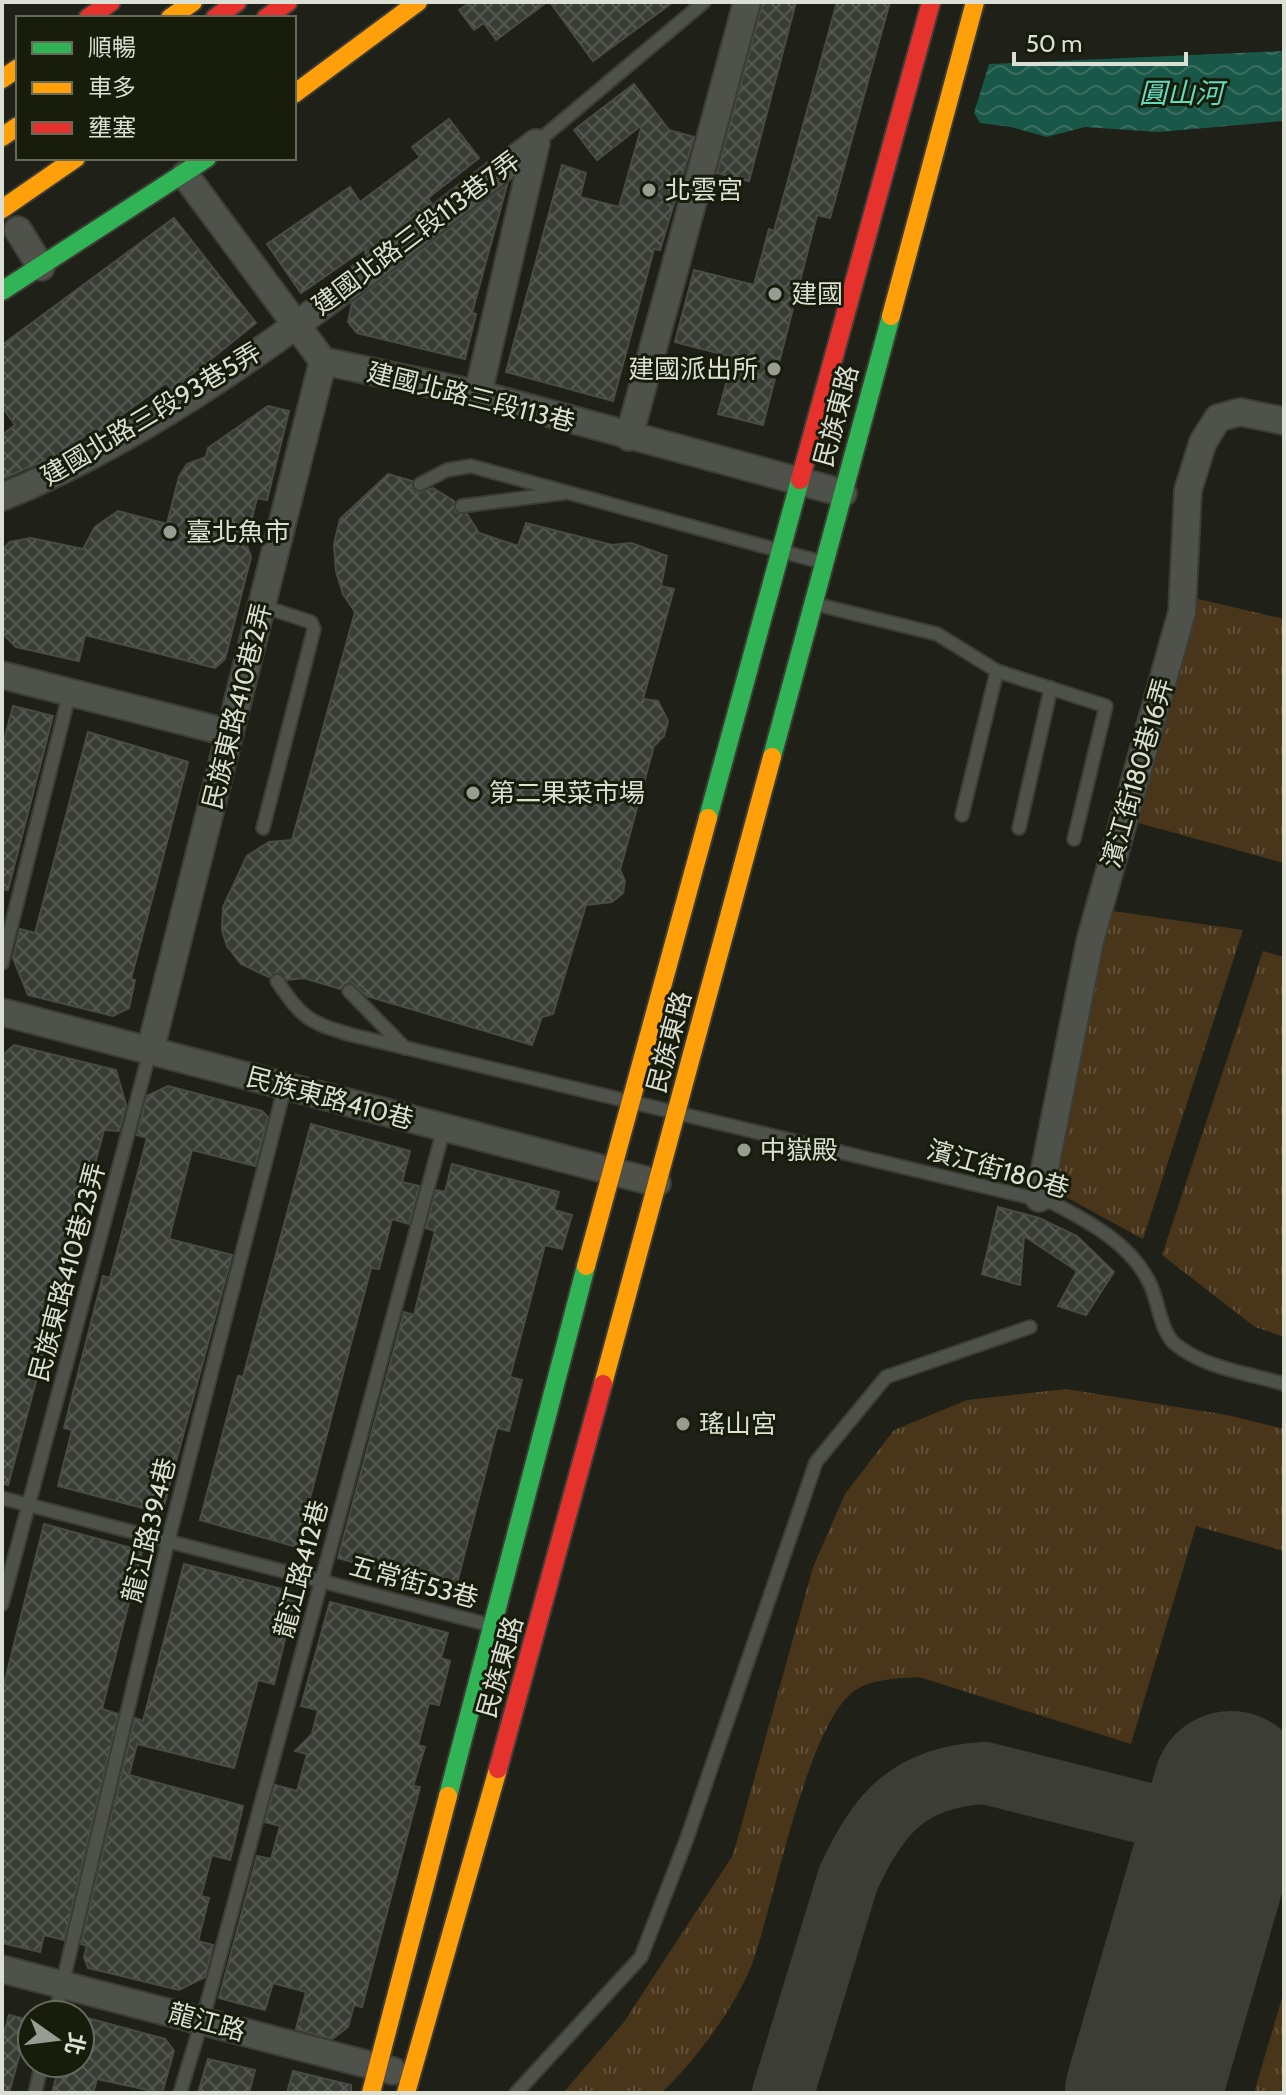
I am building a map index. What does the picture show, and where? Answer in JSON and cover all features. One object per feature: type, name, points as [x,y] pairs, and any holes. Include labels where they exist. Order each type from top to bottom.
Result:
[{"type":"main road","points":[[91,16],[111,2]]},
{"type":"main road","points":[[173,16],[193,2]]},
{"type":"main road","points":[[218,16],[237,2]]},
{"type":"main road","points":[[269,16],[288,2]]},
{"type":"main road","points":[[296,93],[418,2]]},
{"type":"main road","name":"民族東路","points":[[409,2085],[843,493],[872,298],[931,2]]},
{"type":"main road","name":"民族東路","points":[[374,2080],[490,1625],[799,481],[872,298],[975,2]]},
{"type":"main road","points":[[2,209],[73,160]]},
{"type":"main road","points":[[2,291],[204,160]]},
{"type":"street","points":[[629,437],[747,2]]},
{"type":"street","name":"建國北路三段113巷7弄","points":[[295,323],[536,143]]},
{"type":"street","points":[[478,394],[536,143]]},
{"type":"street","points":[[185,175],[323,361]]},
{"type":"street","points":[[18,230],[41,267]]},
{"type":"street","name":"建國北路三段93巷5弄","points":[[2,497],[64,472],[235,369],[295,323]]},
{"type":"street","name":"建國北路三段113巷","points":[[323,361],[478,394],[843,493]]},
{"type":"street","name":"民族東路410巷2弄","points":[[150,1051],[323,361]]},
{"type":"street","name":"濱江街180巷16弄","points":[[1039,1198],[1090,941],[1182,612],[1188,490],[1195,466],[1203,442],[1218,418],[1240,412],[1284,421]]},
{"type":"street","points":[[2,675],[230,733]]},
{"type":"street","name":"民族東路410巷","points":[[2,1012],[657,1183]]},
{"type":"street","name":"龍江路","points":[[2,1969],[202,2021],[374,2080],[409,2085]]},
{"type":"lane","points":[[536,143],[704,2]]},
{"type":"lane","points":[[420,484],[447,470],[471,466],[824,563]]},
{"type":"lane","points":[[462,506],[570,492]]},
{"type":"lane","points":[[813,603],[937,634],[997,671],[1102,703],[1107,712],[1074,839]]},
{"type":"lane","points":[[262,606],[311,622],[314,629],[263,828]]},
{"type":"lane","points":[[962,815],[997,671]]},
{"type":"lane","points":[[1019,828],[1051,688]]},
{"type":"lane","points":[[2,963],[70,691]]},
{"type":"lane","name":"濱江街180巷","points":[[277,981],[311,1023],[352,1035],[1039,1198],[1078,1215],[1133,1258],[1150,1283],[1171,1340],[1192,1357],[1284,1384]]},
{"type":"lane","points":[[349,991],[406,1049]]},
{"type":"lane","name":"民族東路410巷23弄","points":[[2,1604],[150,1051]]},
{"type":"lane","name":"龍江路394巷","points":[[59,1999],[168,1541],[285,1086]]},
{"type":"lane","name":"龍江路412巷","points":[[180,2093],[444,1128]]},
{"type":"lane","points":[[516,2093],[641,1957],[686,1841],[816,1462],[886,1377],[1030,1327]]},
{"type":"lane","name":"五常街53巷","points":[[2,1498],[490,1625]]},
{"type":"green space","points":[[1194,598],[1284,619],[1284,863],[1124,819]]},
{"type":"green space","points":[[1099,909],[1243,930],[1143,1239],[1040,1183]]},
{"type":"green space","points":[[1263,951],[1284,957],[1284,1337],[1255,1327],[1162,1255]]},
{"type":"green space","points":[[1066,1389],[1227,1415],[1284,1429],[1284,1551],[1196,1526],[1131,1744],[919,1677],[877,1682],[854,1691],[837,1711],[821,1740],[794,1818],[752,1964],[736,1998],[713,2033],[661,2093],[563,2093],[624,2022],[733,1855],[813,1567],[845,1494],[894,1430],[967,1400]]},
{"type":"green space","points":[[1284,1991],[1284,2093],[1254,2093]]},
{"type":"water","name":"圓山河","points":[[1284,51],[1284,121],[1159,132],[1085,127],[1047,137],[1011,127],[980,123],[974,113],[989,64]]},
{"type":"building","points":[[471,2],[547,2],[496,40],[484,23],[474,30],[459,10]]},
{"type":"building","points":[[550,2],[673,2],[593,61]]},
{"type":"building","points":[[763,2],[796,2],[749,181],[717,173]]},
{"type":"building","points":[[837,2],[890,2],[830,218],[817,215],[763,425],[718,414],[733,357],[675,342],[694,270],[754,285],[769,229],[774,231]]},
{"type":"building","points":[[634,84],[669,130],[694,137],[660,250],[654,249],[613,401],[506,372],[562,165],[586,173],[580,197],[619,207],[642,125],[597,160],[574,130]]},
{"type":"building","points":[[449,119],[479,158],[428,198],[431,203],[365,254],[366,248],[301,293],[267,244],[350,187],[360,202],[420,157],[412,147]]},
{"type":"building","points":[[507,185],[472,313],[476,314],[465,359],[357,333],[348,322],[352,303]]},
{"type":"building","points":[[174,218],[256,323],[172,390],[166,383],[97,433],[95,429],[57,455],[2,479],[2,435],[15,425],[2,407],[2,345]]},
{"type":"building","name":"臺北魚市","points":[[268,406],[289,411],[267,500],[257,498],[246,543],[251,557],[225,659],[215,668],[85,635],[79,661],[16,647],[2,633],[2,550],[10,542],[31,538],[83,549],[95,527],[118,511],[167,524],[179,477],[187,464],[206,457],[208,448]]},
{"type":"building","name":"第二果菜市場","points":[[388,474],[412,481],[412,489],[419,493],[433,488],[454,501],[455,512],[467,514],[479,533],[518,546],[526,523],[612,545],[631,543],[667,556],[661,586],[674,589],[643,699],[658,701],[668,721],[664,736],[654,746],[620,870],[625,881],[623,893],[612,902],[586,905],[553,1014],[542,1017],[532,1045],[367,996],[351,982],[340,989],[304,978],[287,980],[277,972],[269,977],[241,964],[227,946],[222,930],[223,907],[247,856],[269,842],[292,840],[355,612],[343,594],[336,571],[334,544],[340,519]]},
{"type":"building","points":[[13,706],[53,716],[8,890],[2,889],[2,748]]},
{"type":"building","points":[[88,732],[188,762],[131,979],[135,980],[129,1008],[113,1016],[28,995],[13,958],[20,929],[35,933]]},
{"type":"building","points":[[14,1045],[116,1070],[126,1105],[119,1131],[104,1130],[8,1485],[2,1484],[2,1056]]},
{"type":"building","points":[[168,1086],[262,1111],[268,1117],[255,1166],[192,1150],[169,1239],[232,1255],[162,1513],[58,1486],[72,1430],[64,1428],[103,1276],[110,1278],[147,1138],[137,1135],[147,1096]]},
{"type":"building","points":[[311,1124],[410,1151],[402,1182],[419,1186],[409,1224],[392,1219],[379,1269],[371,1268],[297,1547],[200,1520],[238,1376],[243,1377]]},
{"type":"building","points":[[452,1164],[559,1192],[554,1210],[572,1215],[562,1249],[545,1245],[510,1377],[522,1380],[509,1431],[497,1428],[455,1591],[338,1558],[404,1312],[414,1315],[435,1231],[426,1228],[436,1190],[445,1192]]},
{"type":"building","points":[[998,1207],[1039,1218],[1077,1236],[1114,1272],[1086,1315],[1058,1306],[1077,1271],[1024,1236],[1020,1285],[982,1274]]},
{"type":"building","points":[[44,1524],[142,1551],[102,1709],[118,1714],[64,1940],[44,1935],[40,1952],[2,1943],[2,1692]]},
{"type":"building","points":[[184,1564],[290,1591],[295,1599],[274,1684],[258,1680],[234,1768],[137,1744],[129,1775],[243,1806],[230,1860],[212,1855],[201,1896],[209,1898],[198,1941],[213,1945],[205,1977],[179,1990],[88,1968],[84,1957],[87,1946],[81,1944],[135,1718],[143,1721]]},
{"type":"building","points":[[330,1602],[448,1633],[441,1658],[450,1661],[439,1705],[429,1703],[418,1745],[425,1747],[413,1786],[420,1787],[362,2007],[354,2005],[348,2027],[332,2039],[296,2029],[306,1992],[273,1983],[265,2010],[219,1998],[257,1856],[271,1859],[280,1826],[265,1822],[275,1785],[297,1791],[307,1754],[295,1751],[312,1734],[318,1710],[301,1706]]},
{"type":"building","points":[[9,2015],[16,2017],[16,2067],[9,2093],[2,2093],[2,2041]]},
{"type":"building","points":[[96,2020],[165,2039],[174,2051],[162,2093],[97,2079],[93,2093],[52,2093],[56,2079],[96,2079]]},
{"type":"building","points":[[208,2059],[255,2070],[249,2093],[198,2093]]},
{"type":"building","points":[[293,2071],[351,2085],[351,2093],[287,2093]]},
{"type":"taxiway","points":[[783,2093],[848,1879],[871,1835],[884,1818],[916,1791],[936,1782],[985,1773],[1219,1832]]},
{"type":"runway","points":[[1143,2093],[1231,1789]]},
{"type":"traffic: fast","points":[[2,291],[204,160]]},
{"type":"traffic: fast","points":[[772,757],[891,316]]},
{"type":"traffic: fast","points":[[708,818],[800,480]]},
{"type":"traffic: fast","points":[[448,1796],[586,1266]]},
{"type":"traffic: slow","points":[[173,16],[193,2]]},
{"type":"traffic: slow","points":[[296,93],[418,2]]},
{"type":"traffic: slow","points":[[891,316],[975,2]]},
{"type":"traffic: slow","points":[[2,79],[16,69]]},
{"type":"traffic: slow","points":[[2,137],[16,127]]},
{"type":"traffic: slow","points":[[2,209],[73,160]]},
{"type":"traffic: slow","points":[[603,1384],[772,757]]},
{"type":"traffic: slow","points":[[586,1266],[708,818]]},
{"type":"traffic: slow","points":[[406,2093],[498,1769]]},
{"type":"traffic: slow","points":[[371,2093],[448,1796]]},
{"type":"traffic: jam","points":[[91,16],[111,2]]},
{"type":"traffic: jam","points":[[218,16],[237,2]]},
{"type":"traffic: jam","points":[[269,16],[288,2]]},
{"type":"traffic: jam","points":[[800,480],[931,2]]},
{"type":"traffic: jam","points":[[498,1769],[603,1384]]},
{"type":"place","name":"北雲宮","points":[[649,190]]},
{"type":"place","name":"建國","points":[[775,294]]},
{"type":"place","name":"建國派出所","points":[[774,369]]},
{"type":"place","name":"臺北魚市","points":[[170,532]]},
{"type":"place","name":"第二果菜市場","points":[[473,793]]},
{"type":"place","name":"中嶽殿","points":[[744,1150]]},
{"type":"place","name":"瑤山宮","points":[[683,1424]]}]
